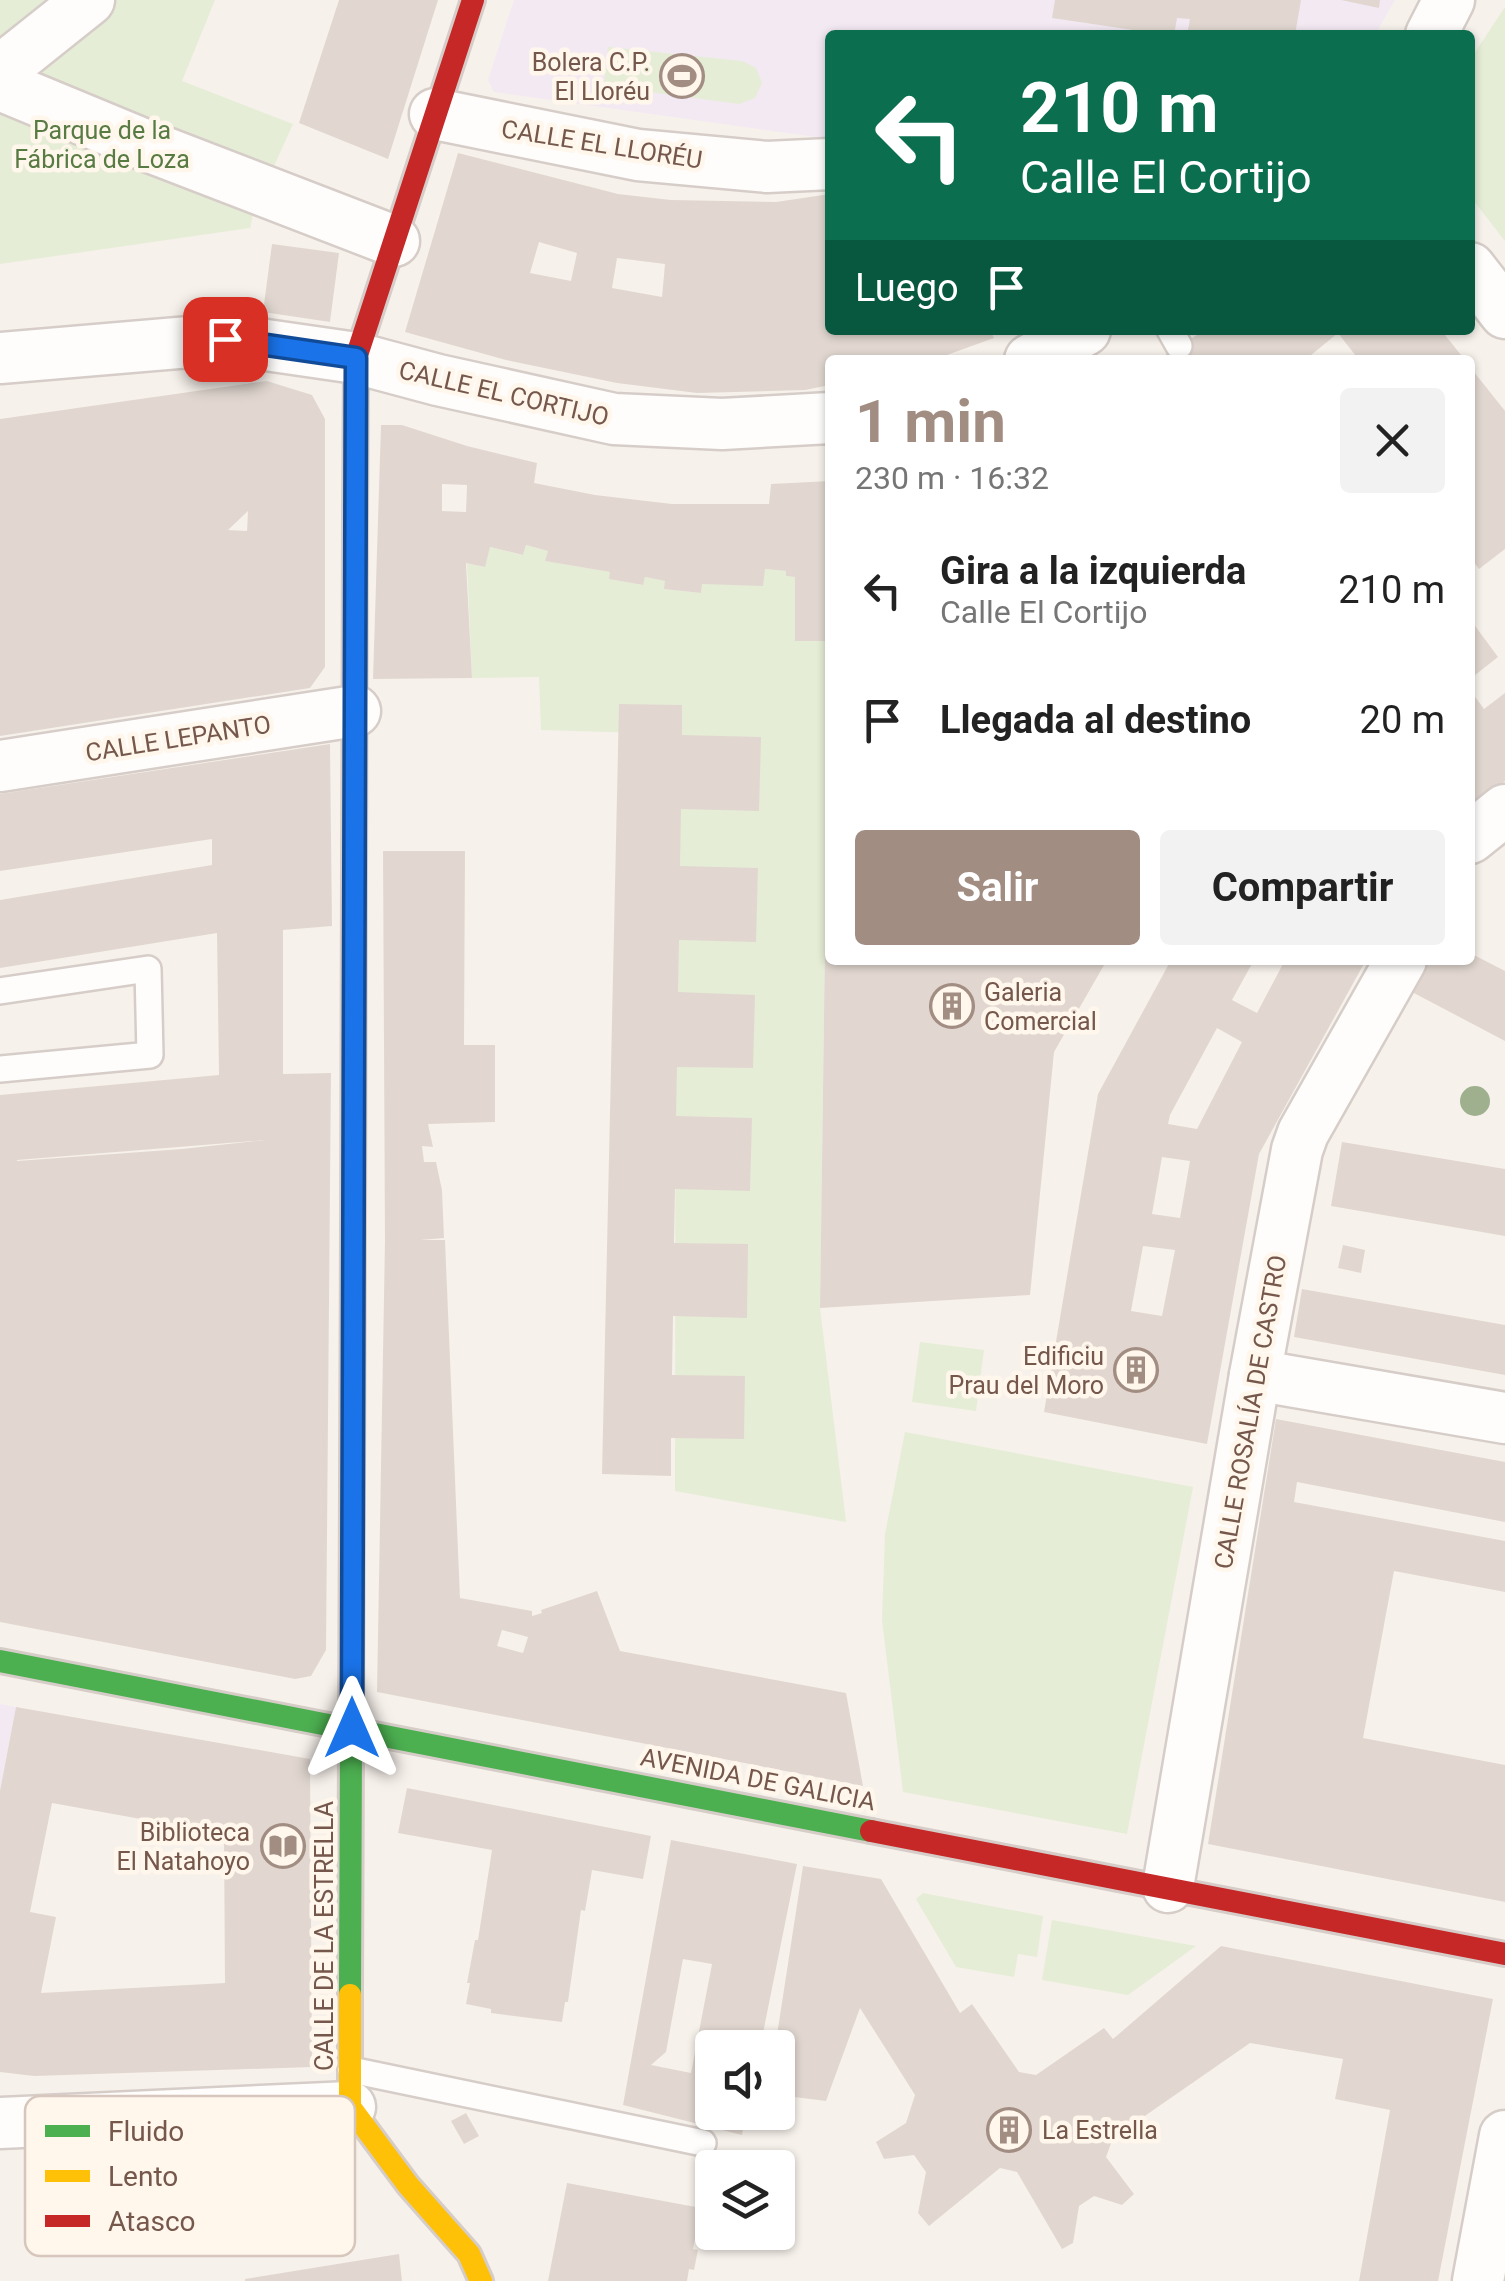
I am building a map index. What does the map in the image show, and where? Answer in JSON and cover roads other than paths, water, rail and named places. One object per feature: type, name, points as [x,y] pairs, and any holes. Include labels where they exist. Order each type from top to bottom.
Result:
[{"type":"street","points":[[0,71],[89,0]]},
{"type":"street","points":[[356,358],[472,0]]},
{"type":"street","points":[[1433,30],[1449,0]]},
{"type":"street","points":[[0,85],[145,146],[394,241]]},
{"type":"street","name":"CALLE EL LLORÉU","points":[[435,114],[638,155],[767,167],[825,164]]},
{"type":"street","points":[[1475,274],[1505,313]]},
{"type":"street","points":[[1038,355],[1076,335]]},
{"type":"street","name":"CALLE EL CORTIJO","points":[[0,358],[225,339],[356,358],[614,419],[722,424],[825,418]]},
{"type":"street","name":"CALLE DE LA ESTRELLA","points":[[350,2089],[356,358]]},
{"type":"street","name":"CALLE LEPANTO","points":[[0,766],[355,711]]},
{"type":"street","points":[[1475,834],[1505,810]]},
{"type":"street","name":"CALLE ROSALÍA DE CASTRO","points":[[1168,1888],[1254,1375],[1297,1150],[1398,965]]},
{"type":"street","points":[[1254,1375],[1505,1418]]},
{"type":"street","name":"AVENIDA DE GALICIA","points":[[0,1661],[1505,1954]]},
{"type":"street","points":[[276,2096],[350,2089],[354,2096]]},
{"type":"street","points":[[355,2097],[408,2186],[469,2254],[481,2281]]},
{"type":"street","points":[[0,2122],[25,2120]]},
{"type":"street","points":[[1478,2281],[1505,2136]]},
{"type":"lane","points":[[0,991],[148,968],[150,1055],[0,1069]]},
{"type":"lane","points":[[350,2089],[703,2142]]},
{"type":"place","name":"Bolera C.P. El Lloréu","points":[[682,76]]},
{"type":"place","name":"Galeria Comercial","points":[[952,1006]]},
{"type":"place","name":"Edificiu Prau del Moro","points":[[1136,1370]]},
{"type":"place","name":"Biblioteca El Natahoyo","points":[[283,1846]]},
{"type":"place","name":"La Estrella","points":[[1009,2130]]},
{"type":"park label","name":"Parque de la Fábrica de Loza","points":[[102,144]]}]
